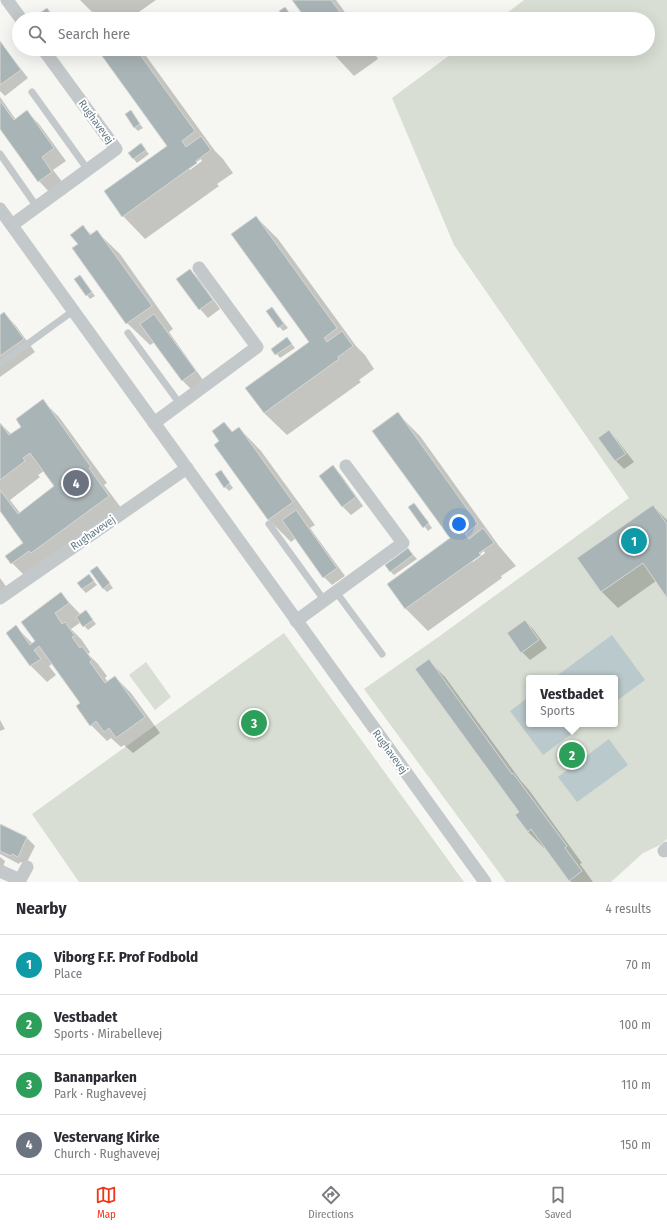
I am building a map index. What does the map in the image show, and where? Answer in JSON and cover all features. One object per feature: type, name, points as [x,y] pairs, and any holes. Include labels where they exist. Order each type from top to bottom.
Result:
[{"type":"street","points":[[8,0],[16,12]]},
{"type":"street","name":"Rughavevej","points":[[12,225],[116,149],[48,56]]},
{"type":"street","name":"Rughavevej","points":[[0,209],[485,882]]},
{"type":"street","points":[[154,423],[257,348],[199,268]]},
{"type":"street","points":[[296,621],[403,543],[346,466]]},
{"type":"street","name":"Rughavevej","points":[[0,598],[187,468]]},
{"type":"street","points":[[0,871],[20,880],[27,867]]},
{"type":"lane","points":[[32,92],[88,170]]},
{"type":"lane","points":[[0,154],[37,207]]},
{"type":"lane","points":[[0,364],[73,311]]},
{"type":"lane","points":[[128,333],[180,404]]},
{"type":"lane","points":[[269,524],[324,600]]},
{"type":"lane","points":[[336,592],[382,654]]},
{"type":"shaded area","points":[[524,0],[667,0],[667,839],[660,845],[643,853],[611,882],[506,882],[364,689],[437,638],[629,498],[454,245],[392,98],[449,56],[655,56],[655,12],[508,12]]},
{"type":"shaded area","points":[[284,633],[464,882],[79,882],[32,814]]},
{"type":"shaded area","points":[[612,635],[645,680],[618,700],[618,675],[558,675]]},
{"type":"shaded area","points":[[146,662],[171,697],[155,710],[129,675]]},
{"type":"shaded area","points":[[526,699],[526,727],[581,727],[543,755],[510,711]]},
{"type":"shaded area","points":[[609,739],[628,765],[577,802],[558,777]]},
{"type":"building","points":[[292,0],[331,0],[340,12],[301,12]]},
{"type":"building","points":[[285,7],[289,12],[280,12],[279,11]]},
{"type":"building","points":[[47,8],[50,12],[41,12]]},
{"type":"building","points":[[0,41],[21,70],[0,85]]},
{"type":"building","points":[[102,56],[141,56],[195,131],[182,141],[186,147],[201,136],[211,150],[196,161],[197,163],[122,217],[104,191],[167,146]]},
{"type":"building","points":[[0,101],[14,120],[27,110],[54,148],[42,157],[52,172],[38,182],[0,129]]},
{"type":"building","points":[[131,110],[140,124],[134,128],[125,114]]},
{"type":"building","points":[[141,143],[146,150],[133,159],[128,153]]},
{"type":"building","points":[[256,216],[337,328],[324,338],[327,342],[342,331],[353,346],[338,357],[339,359],[264,413],[245,388],[309,342],[231,234]]},
{"type":"building","points":[[83,225],[90,235],[97,230],[152,306],[126,324],[72,248],[78,244],[70,235]]},
{"type":"building","points":[[190,269],[213,300],[199,310],[176,279]]},
{"type":"building","points":[[80,275],[92,292],[86,296],[74,279]]},
{"type":"building","points":[[272,307],[284,324],[278,328],[266,311]]},
{"type":"building","points":[[4,312],[24,339],[0,356],[0,315]]},
{"type":"building","points":[[154,314],[196,371],[182,381],[140,324]]},
{"type":"building","points":[[287,337],[292,344],[275,355],[271,349]]},
{"type":"building","points":[[43,399],[91,467],[89,468],[109,496],[31,553],[29,551],[11,564],[5,556],[23,543],[0,511],[0,490],[18,514],[54,486],[30,453],[23,458],[25,461],[0,480],[0,423],[9,435],[21,427],[16,419]]},
{"type":"building","points":[[398,412],[478,524],[465,534],[469,539],[483,528],[494,543],[479,553],[481,555],[405,609],[387,584],[450,538],[372,431]]},
{"type":"building","points":[[224,422],[232,432],[239,427],[293,502],[268,520],[214,445],[219,441],[212,431]]},
{"type":"building","points":[[609,430],[626,454],[615,461],[598,438]]},
{"type":"building","points":[[333,465],[356,497],[342,507],[319,476]]},
{"type":"building","points":[[221,470],[230,483],[224,488],[215,474]]},
{"type":"building","points":[[414,503],[429,523],[423,528],[408,507]]},
{"type":"building","points":[[653,505],[667,524],[667,598],[643,563],[601,592],[577,558]]},
{"type":"building","points":[[296,510],[337,568],[323,578],[282,520]]},
{"type":"building","points":[[408,548],[413,555],[390,572],[385,565]]},
{"type":"building","points":[[97,566],[110,583],[103,589],[90,571]]},
{"type":"building","points":[[89,574],[94,581],[82,589],[77,583]]},
{"type":"building","points":[[61,592],[69,603],[55,613],[62,624],[65,622],[75,636],[72,637],[80,648],[82,646],[92,660],[90,662],[105,683],[115,676],[145,717],[116,738],[109,728],[104,732],[96,721],[90,726],[76,706],[80,703],[39,646],[34,650],[41,659],[30,666],[6,633],[16,625],[30,645],[35,641],[21,622]]},
{"type":"building","points":[[86,610],[93,620],[83,627],[76,617]]},
{"type":"building","points":[[525,620],[539,640],[521,653],[507,633]]},
{"type":"building","points":[[429,659],[512,774],[513,773],[567,846],[565,848],[582,871],[569,881],[531,829],[528,832],[515,815],[519,812],[415,669]]},
{"type":"building","points":[[0,824],[27,837],[18,857],[12,854],[11,856],[0,851]]},
{"type":"place","name":"Vestervang Kirke","points":[[76,483]]},
{"type":"place","name":"Viborg F.F. Prof Fodbold","points":[[634,541]]},
{"type":"place","name":"Bananparken","points":[[254,723]]},
{"type":"place","name":"Vestbadet","points":[[572,755]]}]
